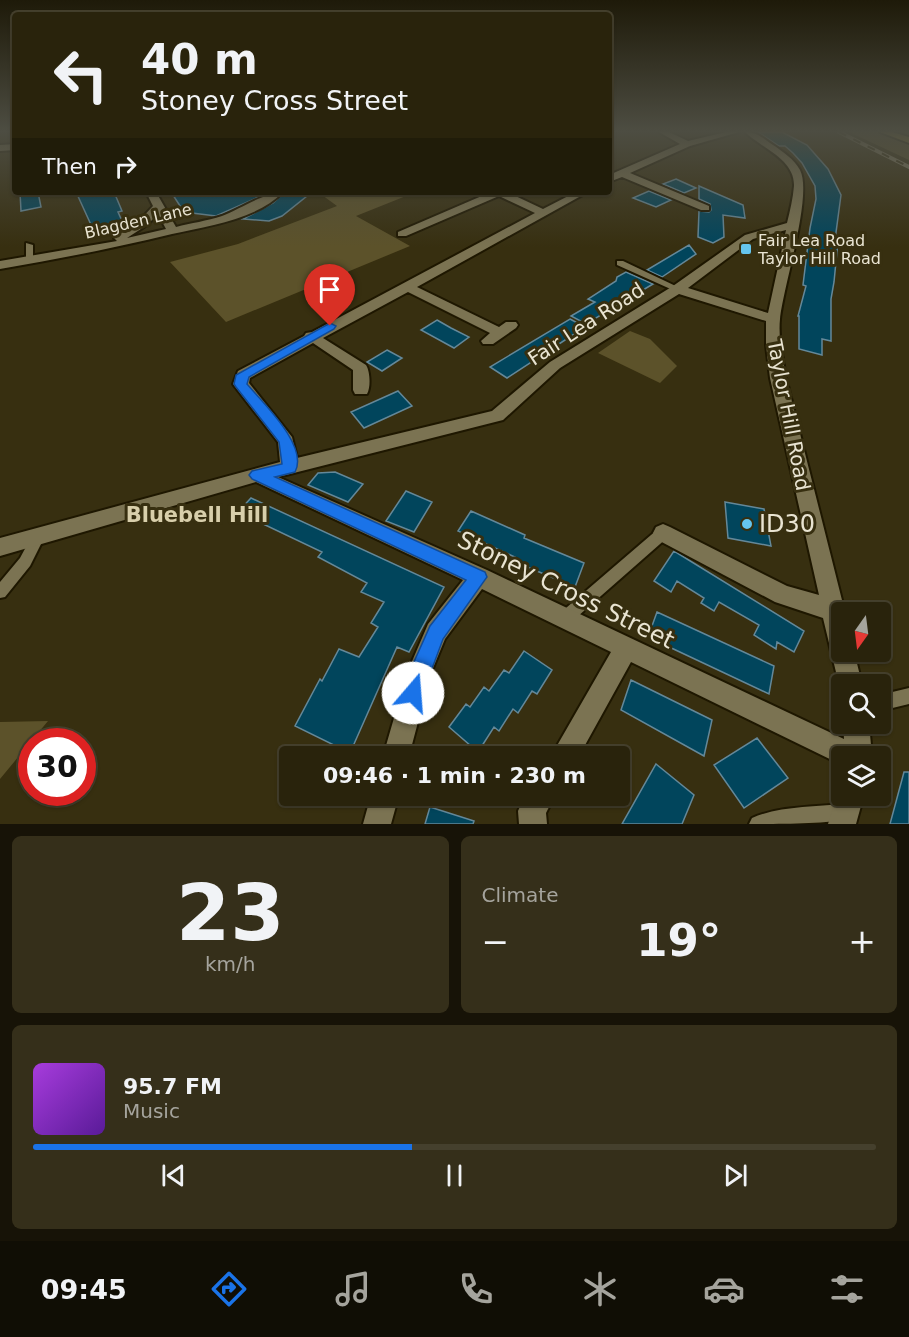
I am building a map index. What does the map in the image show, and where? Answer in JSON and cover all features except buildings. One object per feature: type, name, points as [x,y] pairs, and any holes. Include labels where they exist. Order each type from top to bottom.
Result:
[{"type":"street","points":[[612,178],[627,170]]},
{"type":"street","name":"Taylor Hill Road","points":[[795,170],[800,184],[773,319],[773,345],[778,378],[831,606]]},
{"type":"street","points":[[621,173],[705,208]]},
{"type":"street","points":[[153,195],[172,230]]},
{"type":"street","name":"Blagden Lane","points":[[0,265],[101,248],[223,219],[256,206],[273,195]]},
{"type":"street","points":[[402,234],[422,229],[493,195]]},
{"type":"street","points":[[505,195],[543,213]]},
{"type":"street","points":[[290,468],[286,441],[241,384],[243,375],[311,336],[577,195]]},
{"type":"street","points":[[101,248],[129,233],[159,206]]},
{"type":"street","name":"Fair Lea Road","points":[[0,547],[257,475],[497,416],[555,365],[678,289],[749,237],[793,225]]},
{"type":"street","points":[[406,286],[500,333]]},
{"type":"street","points":[[678,289],[773,319]]},
{"type":"street","points":[[311,336],[361,368],[361,390]]},
{"type":"street","name":"Stoney Cross Street","points":[[257,475],[478,577],[831,746]]},
{"type":"street","points":[[663,533],[783,595],[831,610]]},
{"type":"street","points":[[399,746],[419,673],[436,633],[478,577]]},
{"type":"street","points":[[570,746],[626,649]]},
{"type":"street","points":[[377,824],[382,806]]},
{"type":"street","points":[[533,824],[532,811],[535,806]]},
{"type":"lane","points":[[28,245],[30,260]]},
{"type":"lane","points":[[620,263],[678,289]]},
{"type":"lane","points":[[564,619],[663,533]]},
{"type":"lane","points":[[0,592],[25,562],[39,536]]},
{"type":"lane","points":[[891,700],[909,696]]},
{"type":"lane","points":[[758,824],[846,810]]},
{"type":"shaded area","points":[[322,195],[408,195],[356,216],[410,246],[226,322],[170,262],[238,244],[337,206]]},
{"type":"shaded area","points":[[630,331],[650,339],[677,366],[660,383],[598,353]]},
{"type":"shaded area","points":[[48,721],[42,728],[18,728],[18,757],[0,779],[0,722]]},
{"type":"place","name":"Fair Lea Road Taylor Hill Road","points":[[746,249]]},
{"type":"place","name":"ID30","points":[[747,524]]},
{"type":"district","name":"Bluebell Hill","points":[[197,515]]},
{"type":"route","points":[[330,326],[243,375],[241,384],[286,441],[290,468],[257,475],[478,577],[436,633],[413,693]]}]
